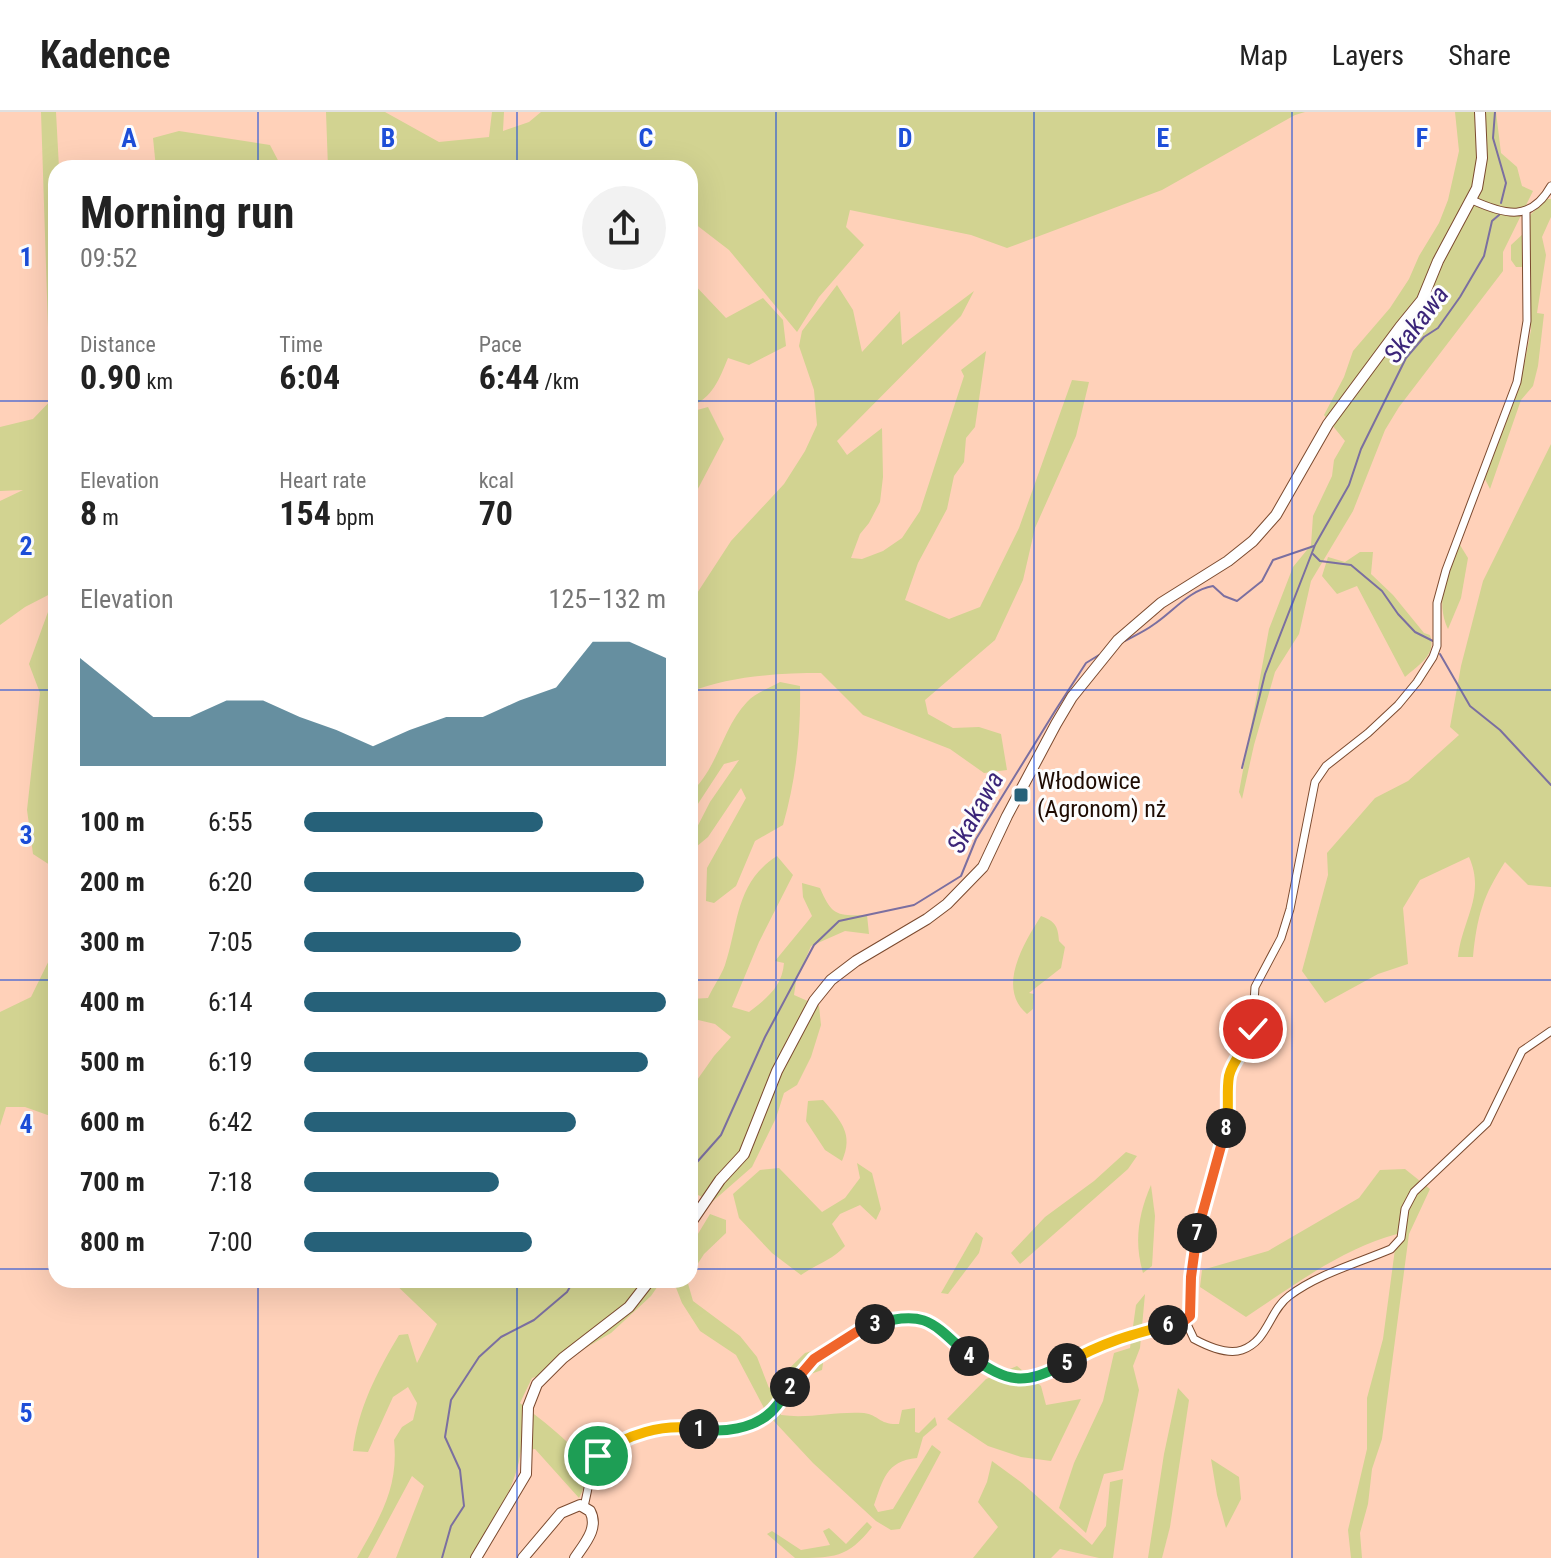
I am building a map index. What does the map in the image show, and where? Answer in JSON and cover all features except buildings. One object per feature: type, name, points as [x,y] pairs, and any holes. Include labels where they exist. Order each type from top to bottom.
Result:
[{"type":"street","points":[[698,1212],[720,1180],[744,1154],[777,1071],[814,1001],[843,970],[947,904],[983,867],[1064,711],[1118,640],[1161,603],[1228,561],[1267,528],[1328,424],[1422,300],[1438,261],[1477,202],[1482,158],[1480,112]]},
{"type":"street","points":[[1477,202],[1517,213],[1526,212],[1539,203],[1551,186]]},
{"type":"street","points":[[584,1506],[593,1465],[608,1448],[645,1432],[664,1428],[735,1429],[765,1417],[814,1359],[866,1326],[909,1316],[921,1318],[945,1334],[968,1356],[1016,1381],[1041,1375],[1111,1340],[1185,1320],[1190,1311],[1196,1240],[1230,1111],[1229,1077],[1250,1038],[1255,987],[1281,938],[1290,909],[1315,782],[1326,766],[1398,705],[1417,682],[1437,646],[1437,603],[1446,570],[1517,382],[1527,321],[1526,212]]},
{"type":"street","points":[[1185,1320],[1194,1339],[1214,1348],[1232,1352],[1242,1350],[1265,1332],[1277,1307],[1290,1295],[1391,1249],[1401,1238],[1405,1209],[1414,1192],[1487,1123],[1522,1051],[1551,1031]]},
{"type":"street","points":[[476,1558],[526,1474],[528,1407],[537,1384],[563,1358],[629,1307],[644,1288]]},
{"type":"street","points":[[523,1558],[561,1513],[575,1506],[584,1506],[592,1513],[594,1523],[575,1558]]},
{"type":"green space","points":[[41,112],[56,112],[59,160],[48,160],[48,327]]},
{"type":"green space","points":[[326,112],[385,112],[439,142],[489,137],[492,112],[504,112],[503,131],[529,122],[541,112],[1305,112],[1162,190],[1007,248],[971,235],[850,210],[846,227],[864,245],[819,297],[797,332],[729,250],[698,226],[698,160],[328,160]]},
{"type":"green space","points":[[1455,112],[1496,112],[1501,153],[1517,167],[1522,186],[1533,191],[1503,252],[1503,271],[1399,407],[1385,430],[1353,511],[1311,581],[1299,634],[1275,672],[1242,799],[1239,792],[1269,629],[1293,567],[1311,545],[1313,516],[1332,476],[1334,460],[1345,441],[1324,415],[1344,377],[1353,351],[1390,308],[1439,223],[1448,200],[1459,151]]},
{"type":"green space","points":[[179,131],[270,145],[278,160],[155,160],[153,138]]},
{"type":"green space","points":[[1551,199],[1551,217],[1542,237],[1546,255],[1537,313],[1544,314],[1538,366],[1533,386],[1521,400],[1490,489],[1483,475],[1520,384],[1531,330],[1527,267],[1516,267],[1511,260],[1511,245],[1524,233],[1531,214]]},
{"type":"green space","points":[[837,285],[853,310],[862,352],[900,311],[902,345],[974,291],[961,316],[837,441],[847,455],[882,428],[880,502],[860,534],[851,558],[862,559],[883,551],[902,538],[920,511],[964,376],[961,370],[986,351],[975,427],[966,438],[964,462],[954,476],[947,509],[918,563],[905,600],[949,619],[980,607],[1019,528],[1072,380],[1089,382],[1076,436],[1035,528],[1023,580],[995,640],[925,700],[928,714],[953,728],[979,727],[1001,734],[1007,770],[984,773],[950,749],[863,715],[821,673],[754,676],[698,689],[698,592],[731,541],[784,484],[817,425],[814,390],[799,346],[802,331]]},
{"type":"green space","points":[[698,288],[726,318],[763,298],[783,320],[786,346],[749,365],[728,358],[710,393],[698,403]]},
{"type":"green space","points":[[48,403],[48,595],[0,625],[0,501],[23,490],[0,491],[0,427],[33,419]]},
{"type":"green space","points":[[708,407],[724,439],[698,489],[698,410]]},
{"type":"green space","points":[[1551,444],[1551,887],[1528,885],[1505,862],[1482,907],[1473,957],[1458,957],[1474,896],[1474,871],[1469,857],[1420,880],[1403,908],[1408,964],[1378,974],[1325,1003],[1302,971],[1328,875],[1327,853],[1375,798],[1408,781],[1459,735],[1450,727],[1461,666],[1483,581]]},
{"type":"green space","points":[[1460,545],[1468,558],[1461,598],[1448,629],[1442,598],[1450,565]]},
{"type":"green space","points":[[1360,552],[1373,552],[1371,574],[1424,633],[1430,635],[1429,654],[1405,677],[1357,586],[1337,594],[1322,576],[1328,557],[1345,562]]},
{"type":"green space","points":[[48,612],[48,864],[33,854],[27,810],[40,693],[29,664]]},
{"type":"green space","points":[[780,682],[800,686],[800,722],[791,791],[783,825],[755,841],[736,886],[714,903],[706,901],[707,868],[746,798],[741,788],[708,837],[698,845],[698,825],[739,760],[724,764],[698,804],[698,784],[731,724],[754,696]]},
{"type":"green space","points":[[777,856],[793,875],[759,942],[732,1007],[749,1012],[777,985],[784,963],[775,961],[812,916],[803,897],[802,883],[820,888],[828,904],[837,912],[867,915],[869,934],[845,931],[811,946],[796,981],[794,995],[819,1006],[821,1025],[811,1057],[797,1085],[784,1093],[776,1118],[752,1167],[712,1202],[698,1195],[698,1079],[731,1037],[715,1024],[698,1020],[698,999],[708,998],[725,965],[740,905],[763,867]]},
{"type":"green space","points":[[1041,916],[1055,925],[1059,941],[1065,947],[1061,968],[1029,993],[1034,994],[1033,1009],[1027,1014],[1018,1003],[1013,979],[1021,952]]},
{"type":"green space","points":[[48,962],[48,1115],[25,1107],[6,1107],[0,1126],[0,1012],[31,997]]},
{"type":"green space","points":[[823,1100],[844,1128],[847,1143],[842,1161],[825,1150],[806,1121],[808,1101]]},
{"type":"green space","points":[[1126,1152],[1137,1156],[1128,1169],[1020,1264],[1011,1253],[1045,1217],[1094,1181]]},
{"type":"green space","points":[[857,1163],[872,1173],[881,1209],[876,1220],[860,1205],[840,1214],[832,1224],[845,1246],[801,1275],[772,1253],[739,1218],[733,1194],[760,1170],[779,1168],[822,1212],[845,1198],[860,1178]]},
{"type":"green space","points":[[1405,1169],[1430,1189],[1409,1234],[1382,1439],[1372,1469],[1368,1504],[1360,1533],[1362,1558],[1351,1558],[1348,1530],[1367,1449],[1367,1398],[1383,1339],[1397,1234],[1337,1259],[1246,1317],[1200,1287],[1202,1270],[1268,1251],[1359,1198],[1380,1170]]},
{"type":"green space","points":[[1151,1185],[1155,1216],[1152,1266],[1143,1273],[1139,1229]]},
{"type":"green space","points":[[710,1214],[726,1220],[726,1233],[698,1263],[698,1234]]},
{"type":"green space","points":[[976,1232],[983,1238],[979,1253],[948,1294],[941,1293]]},
{"type":"green space","points":[[399,1288],[656,1288],[611,1333],[577,1353],[556,1371],[532,1378],[520,1403],[557,1432],[581,1459],[586,1475],[579,1498],[535,1449],[521,1451],[510,1489],[476,1547],[479,1558],[396,1558],[424,1486],[412,1476],[368,1558],[357,1558],[391,1488],[394,1440],[402,1427],[413,1420],[417,1403],[408,1387],[393,1397],[368,1452],[353,1451],[364,1405],[399,1335],[408,1334],[417,1363],[437,1324]]},
{"type":"green space","points":[[676,1288],[689,1288],[693,1301],[740,1336],[757,1357],[769,1388],[805,1353],[812,1351],[824,1357],[822,1370],[791,1381],[777,1402],[765,1410],[736,1355],[700,1331]]},
{"type":"green space","points":[[1145,1294],[1140,1348],[1133,1366],[1139,1390],[1123,1470],[1104,1474],[1086,1533],[1059,1508],[1074,1463],[1103,1401],[1114,1353],[1130,1348],[1136,1305]]},
{"type":"green space","points":[[1017,1366],[1041,1386],[1046,1405],[1081,1399],[1051,1461],[1021,1457],[988,1446],[947,1419],[986,1379]]},
{"type":"green space","points":[[1178,1388],[1189,1400],[1170,1527],[1162,1558],[1148,1558],[1164,1454]]},
{"type":"green space","points":[[915,1408],[915,1432],[919,1433],[935,1417],[937,1425],[923,1437],[917,1458],[898,1463],[887,1473],[874,1505],[878,1512],[893,1509],[932,1445],[941,1452],[900,1529],[891,1530],[876,1521],[813,1463],[771,1418],[780,1411],[781,1415],[791,1416],[864,1413],[887,1423],[899,1424],[902,1410]]},
{"type":"green space","points":[[1211,1459],[1239,1477],[1241,1499],[1226,1528],[1217,1495]]},
{"type":"green space","points":[[992,1461],[1022,1483],[1092,1545],[1106,1526],[1110,1482],[1123,1479],[1113,1558],[1060,1549],[1051,1558],[973,1558],[998,1527],[978,1502]]},
{"type":"green space","points":[[867,1522],[872,1527],[855,1545],[839,1554],[820,1558],[795,1558],[767,1534],[772,1531],[801,1550],[830,1545],[823,1531],[829,1528],[846,1544]]},
{"type":"waterway","name":"Skakawa","points":[[1495,112],[1493,138],[1506,183],[1501,203]]},
{"type":"waterway","name":"Skakawa","points":[[1242,768],[1265,674],[1315,545],[1349,485],[1361,449],[1406,358],[1424,337],[1438,328],[1460,297],[1484,256],[1492,221],[1499,215]]},
{"type":"waterway","name":"Skakawa","points":[[1125,641],[1204,588],[1213,586],[1224,596],[1237,601],[1262,581],[1273,560],[1314,546]]},
{"type":"waterway","points":[[1313,554],[1320,561],[1351,565],[1382,591],[1415,632],[1433,641]]},
{"type":"waterway","points":[[1440,654],[1470,706],[1500,730],[1551,785]]},
{"type":"waterway","name":"Skakawa","points":[[698,1161],[721,1135],[765,1037],[814,945],[839,921],[914,905],[961,876],[976,839],[1055,711],[1086,663],[1099,655]]},
{"type":"waterway","name":"Skakawa","points":[[442,1558],[451,1526],[464,1506],[460,1470],[445,1437],[451,1400],[479,1357],[501,1337],[534,1320],[569,1288]]},
{"type":"place","name":"Włodowice (Agronom) nż","points":[[1021,795]]},
{"type":"route","points":[[598,1456],[608,1448],[645,1432],[664,1428],[735,1429],[765,1417],[814,1359],[866,1326],[894,1319],[909,1316],[921,1318],[945,1334],[968,1356],[1016,1381],[1065,1365],[1111,1340],[1185,1320],[1190,1316],[1196,1240],[1230,1111],[1229,1077],[1253,1029]]}]
